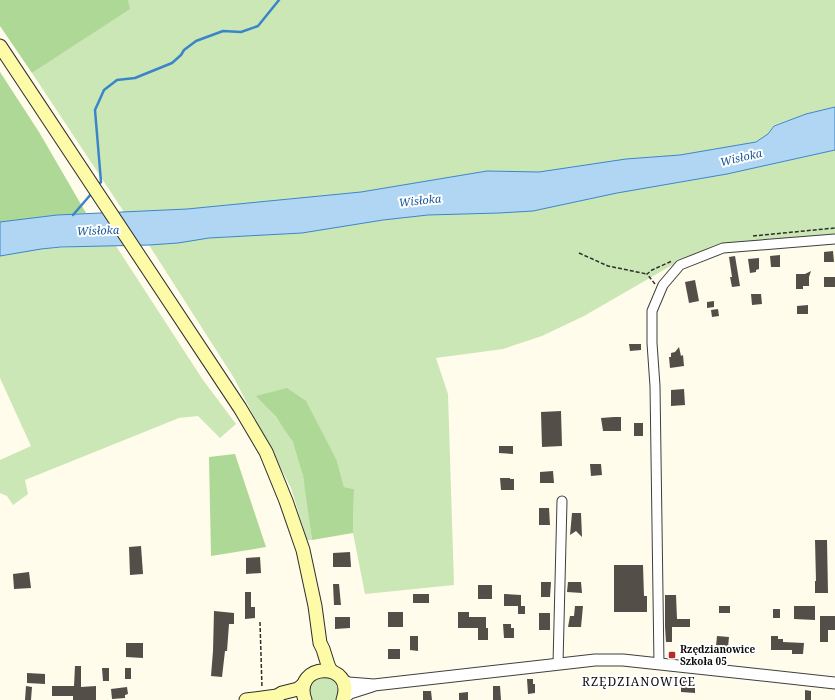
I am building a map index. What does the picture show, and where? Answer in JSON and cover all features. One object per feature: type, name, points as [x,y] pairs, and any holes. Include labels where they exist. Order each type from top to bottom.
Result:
[{"type":"main road","points":[[0,46],[240,408],[266,452],[304,550],[315,606],[320,643],[331,671]]},
{"type":"main road","points":[[246,700],[276,696],[298,689],[304,684],[317,666],[320,643]]},
{"type":"main road","points":[[313,673],[322,670],[331,671],[339,676],[345,688],[343,700]]},
{"type":"main road","points":[[304,684],[303,693],[305,700]]},
{"type":"main road","points":[[276,696],[301,700]]},
{"type":"street","points":[[659,664],[655,386],[652,343],[652,311],[662,285],[680,265],[723,248],[835,239]]},
{"type":"street","points":[[558,664],[562,501]]},
{"type":"street","points":[[343,700],[350,693],[374,685],[595,660],[623,660],[835,683]]},
{"type":"street","points":[[342,680],[349,683],[365,683],[374,685]]},
{"type":"path","points":[[579,253],[608,266],[647,274]]},
{"type":"path","points":[[260,622],[263,698]]},
{"type":"green space","points":[[0,0],[128,0],[130,9],[32,73],[0,26]]},
{"type":"green space","points":[[128,0],[835,0],[835,107],[806,114],[774,125],[768,134],[756,142],[680,155],[626,159],[539,172],[487,171],[361,192],[187,209],[124,212],[32,73],[129,9]]},
{"type":"green space","points":[[0,72],[39,132],[86,213],[0,222]]},
{"type":"green space","points":[[835,150],[835,236],[757,244],[681,260],[584,316],[542,336],[503,349],[436,358],[448,394],[454,585],[365,594],[353,533],[354,489],[344,487],[337,461],[257,396],[286,430],[297,453],[306,490],[312,540],[307,540],[291,488],[234,378],[149,245],[178,243],[209,238],[302,233],[383,220],[428,215],[533,211],[617,193],[727,174]]},
{"type":"green space","points":[[116,246],[203,380],[236,424],[220,438],[198,416],[179,418],[25,480],[28,494],[13,505],[7,496],[0,493],[0,460],[31,446],[0,378],[0,256],[41,249]]},
{"type":"green space","points":[[287,388],[306,401],[337,461],[344,487],[354,489],[353,533],[312,540],[303,476],[293,442],[276,417],[256,396]]},
{"type":"green space","points":[[235,454],[266,547],[211,556],[209,457]]},
{"type":"green space","points":[[325,675],[337,684],[337,700],[311,700],[308,693],[311,682]]},
{"type":"water","name":"Wisłoka","points":[[835,107],[835,150],[727,174],[617,193],[533,211],[428,215],[383,220],[302,233],[209,238],[178,243],[149,245],[61,247],[0,256],[0,222],[57,215],[187,209],[361,192],[487,171],[539,172],[626,159],[680,155],[756,142],[768,134],[774,126],[806,114]]},
{"type":"building","points":[[833,251],[834,262],[824,262],[824,252]]},
{"type":"building","points":[[780,255],[780,267],[771,267],[770,256]]},
{"type":"building","points":[[735,256],[740,286],[732,287],[729,257]]},
{"type":"building","points":[[759,258],[759,269],[756,270],[756,272],[750,273],[748,259]]},
{"type":"building","points":[[811,271],[809,286],[803,286],[803,289],[796,289],[796,274],[805,274]]},
{"type":"building","points":[[824,277],[835,277],[835,287],[824,287]]},
{"type":"building","points":[[695,280],[699,301],[689,303],[685,282]]},
{"type":"building","points":[[751,294],[761,294],[762,304],[752,305]]},
{"type":"building","points":[[714,301],[714,307],[707,308],[707,302]]},
{"type":"building","points":[[808,305],[808,314],[797,314],[797,306]]},
{"type":"building","points":[[718,309],[719,316],[712,317],[711,310]]},
{"type":"building","points":[[629,344],[641,344],[641,350],[630,351]]},
{"type":"building","points":[[679,347],[681,356],[683,355],[684,366],[670,368],[669,357],[671,357],[671,353],[675,352]]},
{"type":"building","points":[[684,389],[685,405],[671,406],[671,390]]},
{"type":"building","points":[[561,411],[562,446],[542,447],[541,412]]},
{"type":"building","points":[[621,417],[621,431],[603,431],[601,418]]},
{"type":"building","points":[[634,423],[643,423],[643,436],[634,436]]},
{"type":"building","points":[[499,446],[513,446],[513,454],[499,453]]},
{"type":"building","points":[[590,464],[601,464],[602,475],[591,476]]},
{"type":"building","points":[[553,471],[554,483],[540,483],[540,472]]},
{"type":"building","points":[[500,478],[514,479],[514,490],[501,490]]},
{"type":"building","points":[[539,508],[549,508],[550,525],[539,525]]},
{"type":"building","points":[[572,513],[581,513],[582,537],[576,531],[570,535]]},
{"type":"building","points":[[815,540],[827,540],[828,593],[815,593]]},
{"type":"building","points":[[141,546],[143,574],[130,575],[129,547]]},
{"type":"building","points":[[350,552],[351,567],[333,567],[333,553]]},
{"type":"building","points":[[260,557],[261,573],[246,574],[246,558]]},
{"type":"building","points":[[614,565],[643,565],[644,596],[647,596],[647,612],[614,612]]},
{"type":"building","points":[[29,572],[31,588],[14,589],[13,574]]},
{"type":"building","points":[[541,582],[551,582],[550,597],[541,597]]},
{"type":"building","points":[[568,582],[581,582],[582,593],[567,592]]},
{"type":"building","points":[[333,584],[339,584],[341,605],[334,605]]},
{"type":"building","points":[[478,585],[492,585],[492,599],[478,599]]},
{"type":"building","points":[[245,592],[251,592],[251,607],[255,607],[255,618],[245,619]]},
{"type":"building","points":[[413,594],[429,594],[429,603],[413,603]]},
{"type":"building","points":[[504,594],[521,595],[521,606],[525,606],[525,614],[518,614],[518,606],[504,606]]},
{"type":"building","points":[[665,595],[676,595],[677,619],[690,619],[690,627],[672,627],[672,642],[666,642]]},
{"type":"building","points":[[575,606],[583,606],[581,627],[568,627],[570,616],[574,616]]},
{"type":"building","points":[[719,606],[730,606],[730,613],[719,613]]},
{"type":"building","points":[[794,606],[815,606],[815,620],[794,619]]},
{"type":"building","points":[[773,609],[780,609],[780,618],[773,618]]},
{"type":"building","points":[[214,611],[234,613],[234,624],[229,624],[227,651],[225,651],[222,677],[211,676]]},
{"type":"building","points":[[388,612],[403,612],[403,627],[388,627]]},
{"type":"building","points":[[458,612],[469,612],[469,617],[486,617],[488,640],[478,640],[478,628],[458,628]]},
{"type":"building","points":[[539,613],[550,613],[550,630],[539,630]]},
{"type":"building","points":[[820,616],[835,616],[835,630],[828,630],[828,642],[820,642]]},
{"type":"building","points":[[335,617],[350,617],[350,628],[335,629]]},
{"type":"building","points":[[503,624],[511,624],[511,628],[514,628],[514,638],[504,638]]},
{"type":"building","points":[[410,636],[418,636],[418,651],[410,650]]},
{"type":"building","points":[[717,636],[729,637],[728,647],[716,646]]},
{"type":"building","points":[[771,636],[778,636],[778,639],[783,639],[783,642],[804,643],[803,654],[792,654],[792,650],[771,650]]},
{"type":"building","points":[[126,643],[143,643],[143,658],[126,657]]},
{"type":"building","points":[[388,649],[400,649],[400,659],[388,659]]},
{"type":"building","points":[[75,666],[81,666],[81,687],[96,686],[96,700],[73,700],[73,696],[52,696],[52,686],[74,686]]},
{"type":"building","points":[[102,668],[109,668],[109,681],[103,681]]},
{"type":"building","points":[[125,668],[131,668],[131,679],[125,679]]},
{"type":"building","points":[[27,673],[45,674],[45,684],[27,683]]},
{"type":"building","points":[[527,679],[533,679],[533,684],[535,684],[535,693],[528,694]]},
{"type":"building","points":[[681,679],[695,680],[695,693],[681,692]]},
{"type":"building","points":[[26,686],[32,687],[31,700],[25,700]]},
{"type":"building","points":[[493,686],[500,686],[501,700],[493,700]]},
{"type":"building","points":[[127,687],[128,694],[125,695],[125,698],[112,699],[111,689]]},
{"type":"building","points":[[805,690],[811,691],[811,700],[805,700]]},
{"type":"building","points":[[423,691],[431,691],[432,700],[423,700]]},
{"type":"building","points":[[468,692],[468,700],[459,700],[459,693]]},
{"type":"waterway","points":[[97,186],[101,182],[95,110],[104,90],[117,80],[135,78],[172,63],[184,50],[196,41],[223,31],[241,32],[258,26],[279,0]]},
{"type":"waterway","points":[[73,215],[92,193]]},
{"type":"place","name":"Rzędzianowice Szkoła 05","points":[[672,655]]},
{"type":"district","name":"RZĘDZIANOWICE","points":[[639,681]]}]
